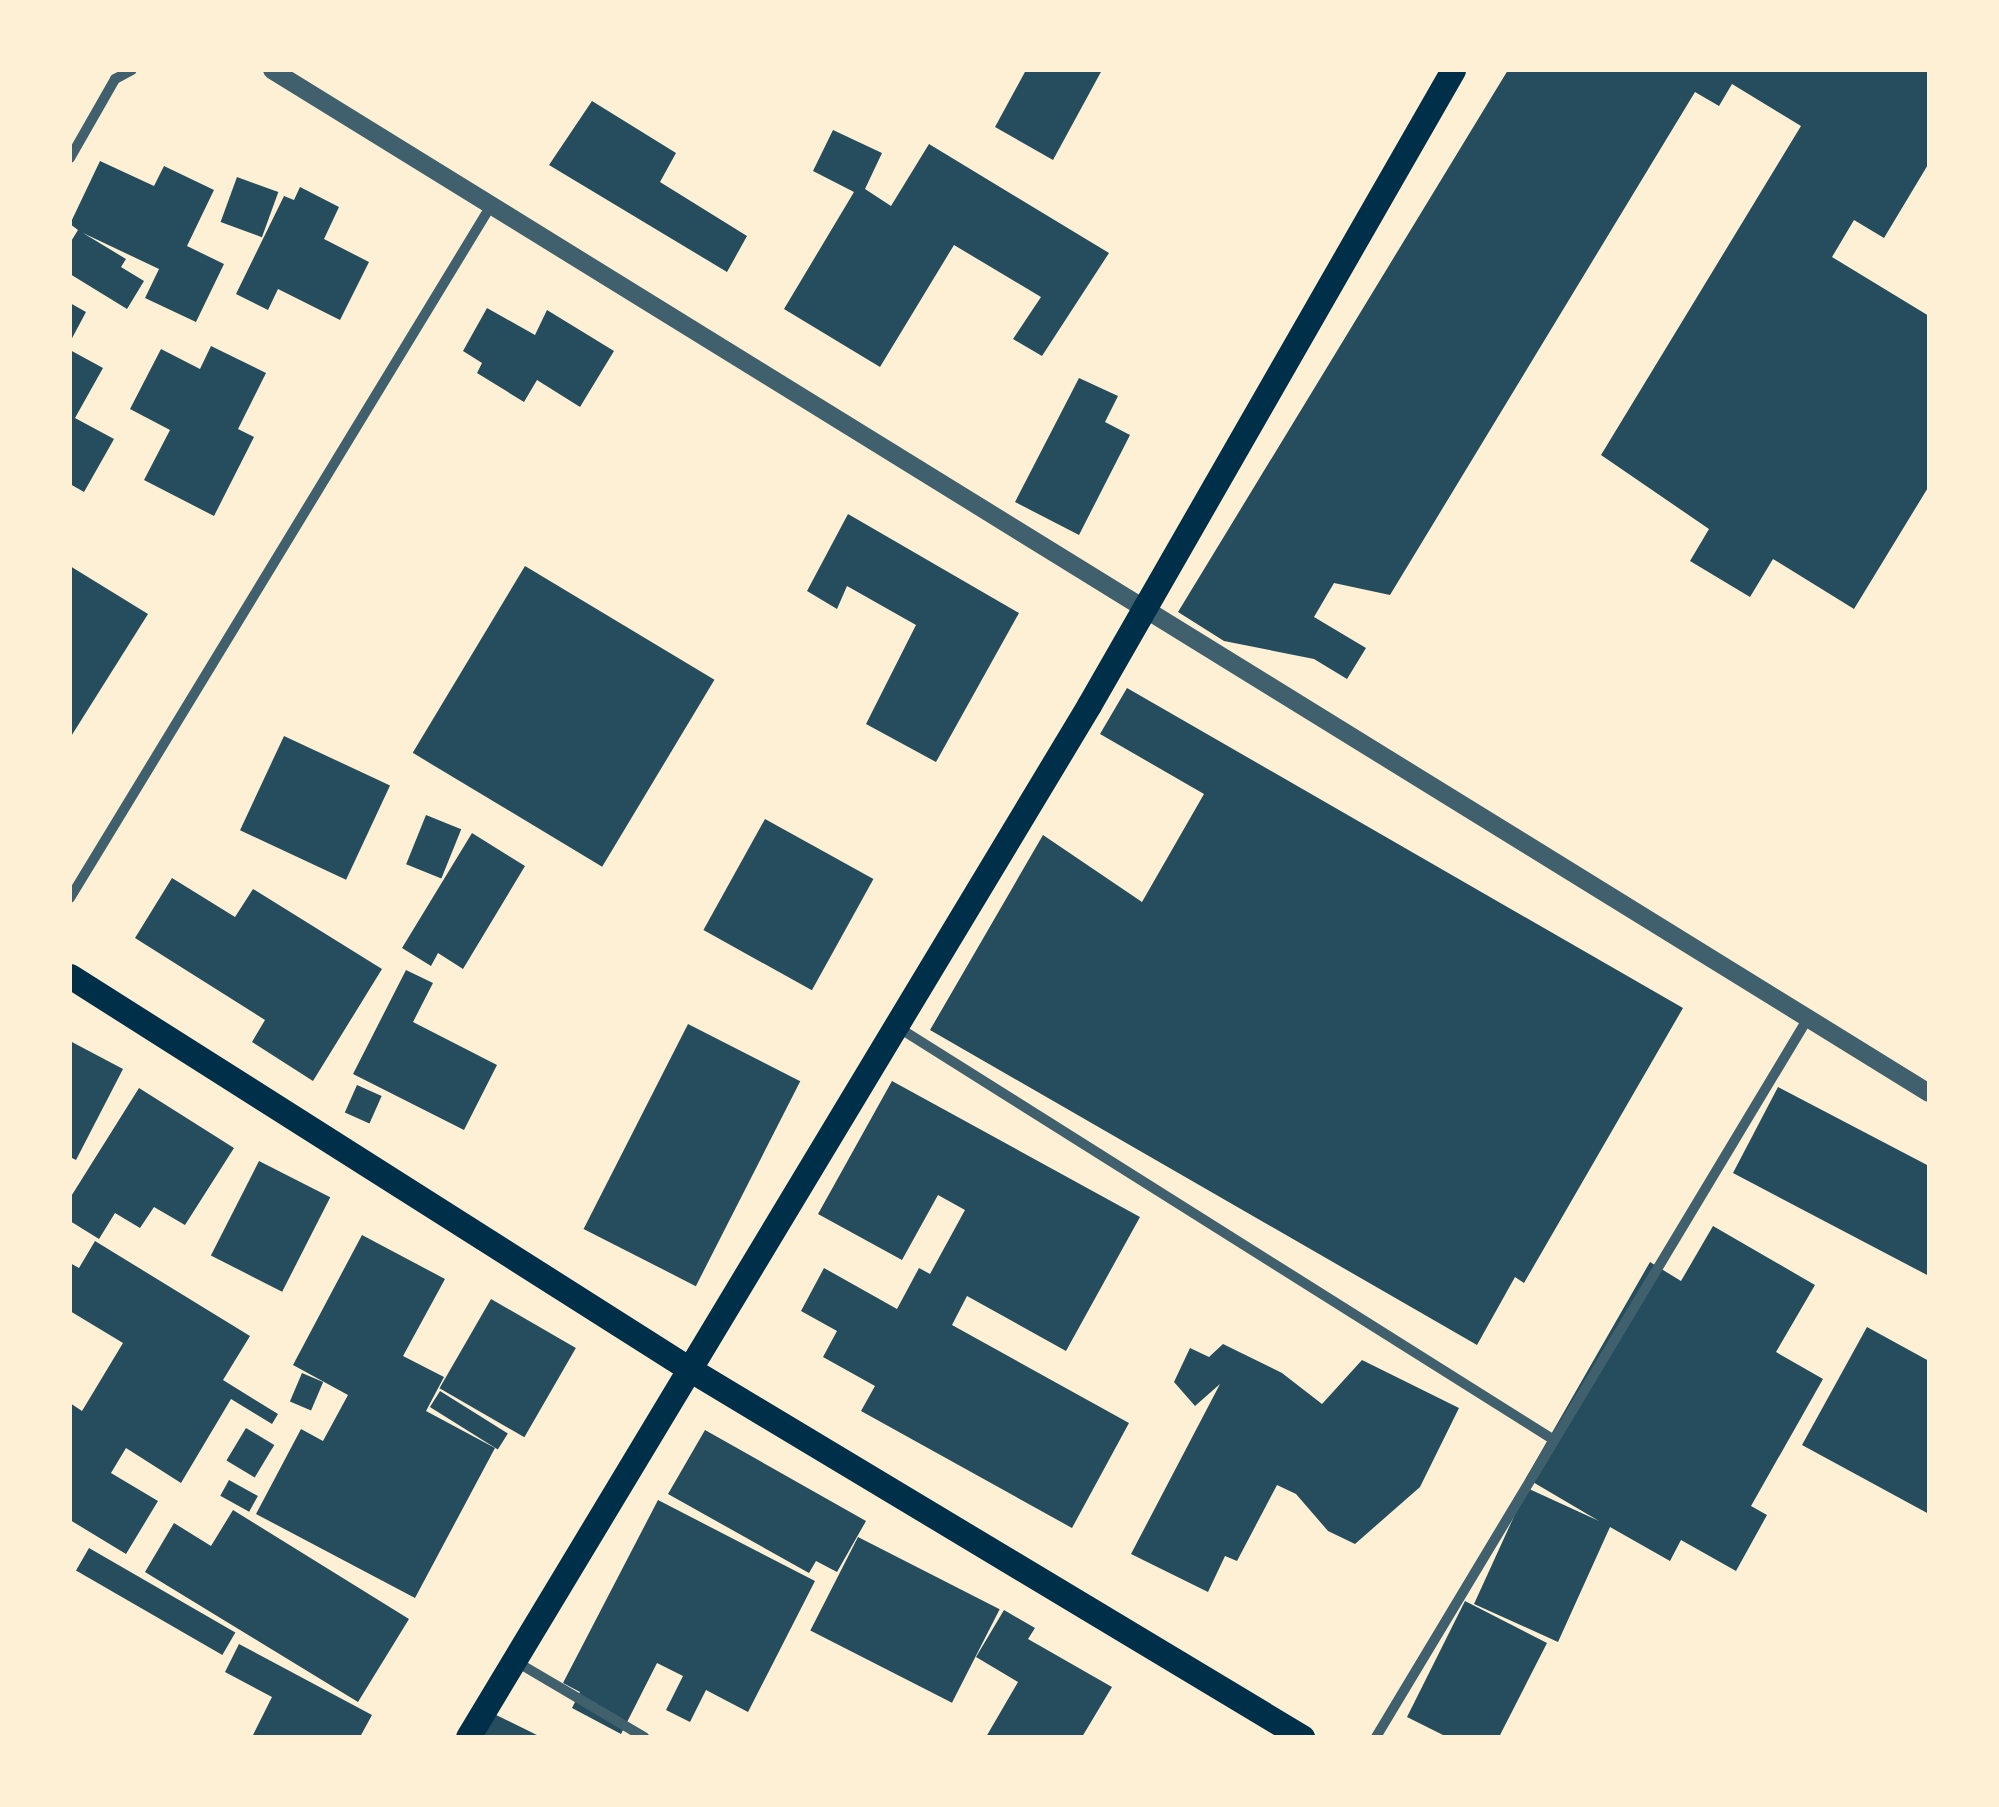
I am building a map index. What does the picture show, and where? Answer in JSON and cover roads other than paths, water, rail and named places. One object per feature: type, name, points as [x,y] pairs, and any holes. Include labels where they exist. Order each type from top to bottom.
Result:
[{"type":"main road","points":[[468,1737],[1146,604],[1453,70]]},
{"type":"main road","points":[[70,976],[690,1370],[1302,1737]]},
{"type":"street","points":[[70,158],[114,79],[132,70]]},
{"type":"street","points":[[272,70],[1146,604],[1929,1094]]},
{"type":"street","points":[[70,898],[492,204]]},
{"type":"street","points":[[1376,1737],[1808,1018]]},
{"type":"street","points":[[896,1026],[1554,1440]]},
{"type":"street","points":[[514,1660],[644,1737]]}]
